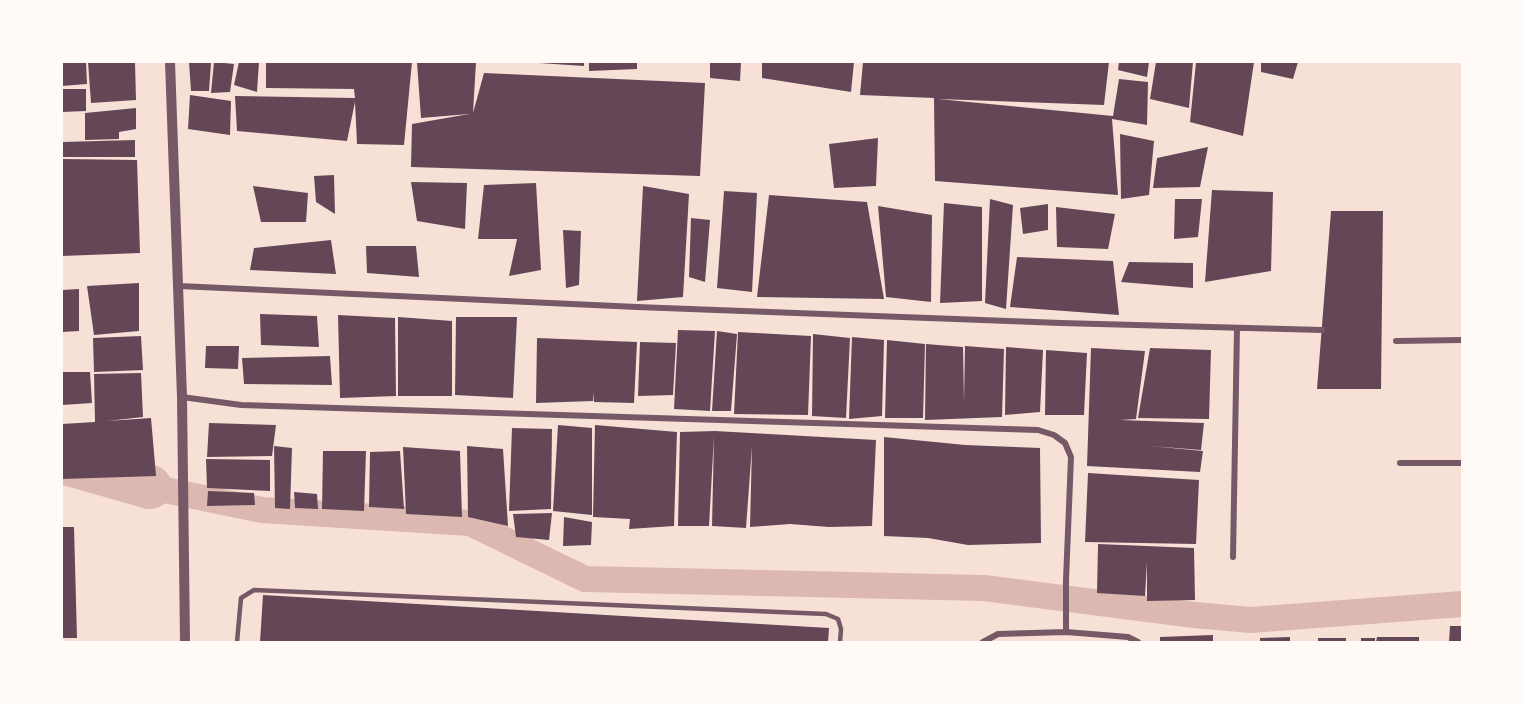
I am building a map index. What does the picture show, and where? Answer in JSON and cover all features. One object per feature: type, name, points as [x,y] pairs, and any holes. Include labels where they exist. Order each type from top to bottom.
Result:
[{"type":"street","points":[[170,62],[182,397],[185,642]]},
{"type":"street","points":[[179,286],[638,307],[1322,330]]},
{"type":"street","points":[[1233,557],[1238,328]]},
{"type":"street","points":[[1396,341],[1462,340]]},
{"type":"street","points":[[182,397],[241,405],[1038,430],[1054,435],[1065,442],[1071,457],[1066,632]]},
{"type":"street","points":[[1400,463],[1462,463]]},
{"type":"street","points":[[983,642],[998,634],[1066,632],[1128,637],[1138,642]]},
{"type":"lane","points":[[237,642],[241,598],[254,590],[826,615],[838,619],[841,629],[840,642]]},
{"type":"building","points":[[62,62],[86,62],[87,84],[62,86]]},
{"type":"building","points":[[88,62],[135,62],[136,100],[91,103]]},
{"type":"building","points":[[189,62],[211,63],[209,91],[191,91]]},
{"type":"building","points":[[214,62],[234,64],[230,92],[211,93]]},
{"type":"building","points":[[239,62],[259,62],[257,92],[234,85]]},
{"type":"building","points":[[266,62],[412,62],[404,145],[357,144],[355,102],[347,141],[237,131],[235,96],[355,98],[354,89],[266,88]]},
{"type":"building","points":[[417,62],[476,62],[473,113],[484,73],[705,83],[700,176],[411,167],[412,124],[469,114],[421,118]]},
{"type":"building","points":[[584,62],[584,66],[539,63]]},
{"type":"building","points":[[589,62],[637,62],[637,69],[589,71]]},
{"type":"building","points":[[710,62],[741,62],[740,81],[710,78]]},
{"type":"building","points":[[762,62],[854,62],[851,92],[762,78]]},
{"type":"building","points":[[863,62],[1109,62],[1104,105],[938,99],[1113,116],[1119,79],[1148,82],[1147,125],[1112,119],[1118,195],[935,181],[934,98],[860,95]]},
{"type":"building","points":[[1119,62],[1149,62],[1147,77],[1118,70]]},
{"type":"building","points":[[1156,62],[1193,62],[1189,108],[1150,99]]},
{"type":"building","points":[[1196,62],[1254,62],[1243,136],[1190,122]]},
{"type":"building","points":[[1261,62],[1298,62],[1293,79],[1261,72]]},
{"type":"building","points":[[62,89],[86,89],[86,111],[62,112]]},
{"type":"building","points":[[190,95],[231,101],[230,135],[188,129]]},
{"type":"building","points":[[136,108],[136,129],[119,132],[119,139],[85,140],[85,113]]},
{"type":"building","points":[[1120,134],[1154,141],[1149,195],[1121,199]]},
{"type":"building","points":[[878,138],[876,186],[834,188],[829,144]]},
{"type":"building","points":[[135,140],[135,157],[62,157],[62,142]]},
{"type":"building","points":[[1208,147],[1200,187],[1153,188],[1157,158]]},
{"type":"building","points":[[62,159],[137,160],[140,253],[62,256]]},
{"type":"building","points":[[334,175],[335,214],[316,202],[314,176]]},
{"type":"building","points":[[411,182],[467,183],[465,229],[417,221]]},
{"type":"building","points":[[536,183],[541,270],[509,276],[517,239],[478,239],[484,185]]},
{"type":"building","points":[[253,186],[308,193],[306,222],[261,222]]},
{"type":"building","points":[[643,186],[689,194],[683,297],[637,301]]},
{"type":"building","points":[[1212,190],[1273,192],[1271,271],[1205,282]]},
{"type":"building","points":[[724,191],[757,193],[752,292],[717,288]]},
{"type":"building","points":[[769,195],[867,202],[884,299],[757,297]]},
{"type":"building","points":[[990,199],[1013,205],[1006,309],[985,303]]},
{"type":"building","points":[[1175,199],[1202,199],[1198,237],[1174,239]]},
{"type":"building","points":[[944,203],[982,207],[982,301],[940,303]]},
{"type":"building","points":[[1048,204],[1048,230],[1023,234],[1020,208]]},
{"type":"building","points":[[878,206],[932,215],[931,302],[886,297]]},
{"type":"building","points":[[1056,207],[1115,214],[1108,249],[1057,247]]},
{"type":"building","points":[[1331,211],[1383,211],[1381,389],[1317,389]]},
{"type":"building","points":[[691,218],[710,220],[705,282],[689,277]]},
{"type":"building","points":[[563,230],[581,231],[579,285],[566,288]]},
{"type":"building","points":[[331,240],[336,274],[250,270],[254,248]]},
{"type":"building","points":[[366,246],[416,246],[419,277],[367,273]]},
{"type":"building","points":[[1017,257],[1113,261],[1119,315],[1010,307]]},
{"type":"building","points":[[1129,262],[1193,263],[1193,288],[1121,282]]},
{"type":"building","points":[[139,283],[139,331],[94,335],[87,286]]},
{"type":"building","points":[[79,289],[79,331],[62,332],[62,290]]},
{"type":"building","points":[[260,314],[317,316],[319,347],[261,345]]},
{"type":"building","points":[[338,315],[395,318],[396,396],[340,398]]},
{"type":"building","points":[[398,317],[452,321],[452,396],[398,396]]},
{"type":"building","points":[[456,317],[517,317],[513,398],[455,395]]},
{"type":"building","points":[[678,330],[715,331],[710,411],[674,409]]},
{"type":"building","points":[[717,331],[737,334],[731,411],[712,411]]},
{"type":"building","points":[[738,332],[811,336],[808,415],[734,414]]},
{"type":"building","points":[[813,334],[850,338],[846,418],[812,416]]},
{"type":"building","points":[[141,336],[143,370],[94,372],[93,338]]},
{"type":"building","points":[[852,337],[884,340],[882,416],[849,419]]},
{"type":"building","points":[[537,338],[637,342],[634,403],[594,402],[593,392],[593,401],[536,403]]},
{"type":"building","points":[[887,340],[925,344],[923,418],[885,418]]},
{"type":"building","points":[[640,342],[676,343],[673,395],[638,396]]},
{"type":"building","points":[[926,344],[963,347],[964,402],[965,346],[1004,349],[1002,417],[925,420]]},
{"type":"building","points":[[206,346],[239,346],[238,369],[205,368]]},
{"type":"building","points":[[1006,347],[1043,350],[1040,412],[1005,415]]},
{"type":"building","points":[[1091,348],[1145,351],[1136,419],[1120,420],[1204,423],[1201,450],[1150,446],[1203,451],[1200,472],[1087,466]]},
{"type":"building","points":[[1150,348],[1211,350],[1209,419],[1138,418]]},
{"type":"building","points":[[1046,350],[1087,353],[1084,415],[1045,415]]},
{"type":"building","points":[[330,356],[332,385],[244,384],[242,358]]},
{"type":"building","points":[[62,372],[90,372],[92,403],[62,405]]},
{"type":"building","points":[[141,373],[143,417],[107,421],[151,418],[156,476],[62,479],[62,424],[95,422],[94,374]]},
{"type":"building","points":[[209,423],[276,425],[272,456],[207,457]]},
{"type":"building","points":[[558,425],[592,428],[592,515],[553,511]]},
{"type":"building","points":[[595,425],[677,432],[674,526],[629,529],[630,519],[593,517]]},
{"type":"building","points":[[512,428],[552,429],[551,509],[509,511]]},
{"type":"building","points":[[715,431],[876,440],[872,526],[829,527],[790,524],[750,527],[752,446],[746,528],[712,526],[714,436],[709,526],[678,526],[680,432]]},
{"type":"building","points":[[884,437],[965,445],[1040,448],[1041,543],[968,545],[928,538],[884,536]]},
{"type":"building","points":[[274,446],[292,448],[290,509],[275,508]]},
{"type":"building","points":[[467,446],[503,449],[508,526],[468,517]]},
{"type":"building","points":[[403,447],[460,451],[462,517],[406,514]]},
{"type":"building","points":[[323,451],[366,451],[364,511],[322,509]]},
{"type":"building","points":[[400,451],[404,509],[369,507],[370,452]]},
{"type":"building","points":[[206,459],[270,460],[270,491],[207,488]]},
{"type":"building","points":[[1088,473],[1199,480],[1196,544],[1085,542]]},
{"type":"building","points":[[208,491],[254,493],[255,505],[207,506]]},
{"type":"building","points":[[294,492],[317,494],[318,509],[295,508]]},
{"type":"building","points":[[552,513],[549,540],[516,537],[513,514]]},
{"type":"building","points":[[564,517],[592,522],[591,545],[563,546]]},
{"type":"building","points":[[62,527],[74,527],[77,638],[62,638]]},
{"type":"building","points":[[1098,544],[1194,548],[1195,600],[1147,601],[1147,562],[1145,596],[1097,593]]},
{"type":"building","points":[[263,595],[829,628],[828,642],[260,642]]},
{"type":"building","points":[[1450,626],[1462,626],[1462,642],[1449,642]]},
{"type":"building","points":[[1213,635],[1213,642],[1160,642],[1160,637]]},
{"type":"building","points":[[1290,637],[1290,642],[1260,642],[1260,638]]},
{"type":"building","points":[[1377,637],[1419,637],[1419,642],[1376,642]]},
{"type":"building","points":[[1318,638],[1346,638],[1346,642],[1318,642]]},
{"type":"building","points":[[1361,638],[1375,638],[1375,642],[1361,642]]},
{"type":"waterway","points":[[62,462],[150,487]]},
{"type":"waterway","points":[[150,487],[262,510],[470,523],[585,579],[984,588],[1194,615],[1251,620],[1462,604]]}]
